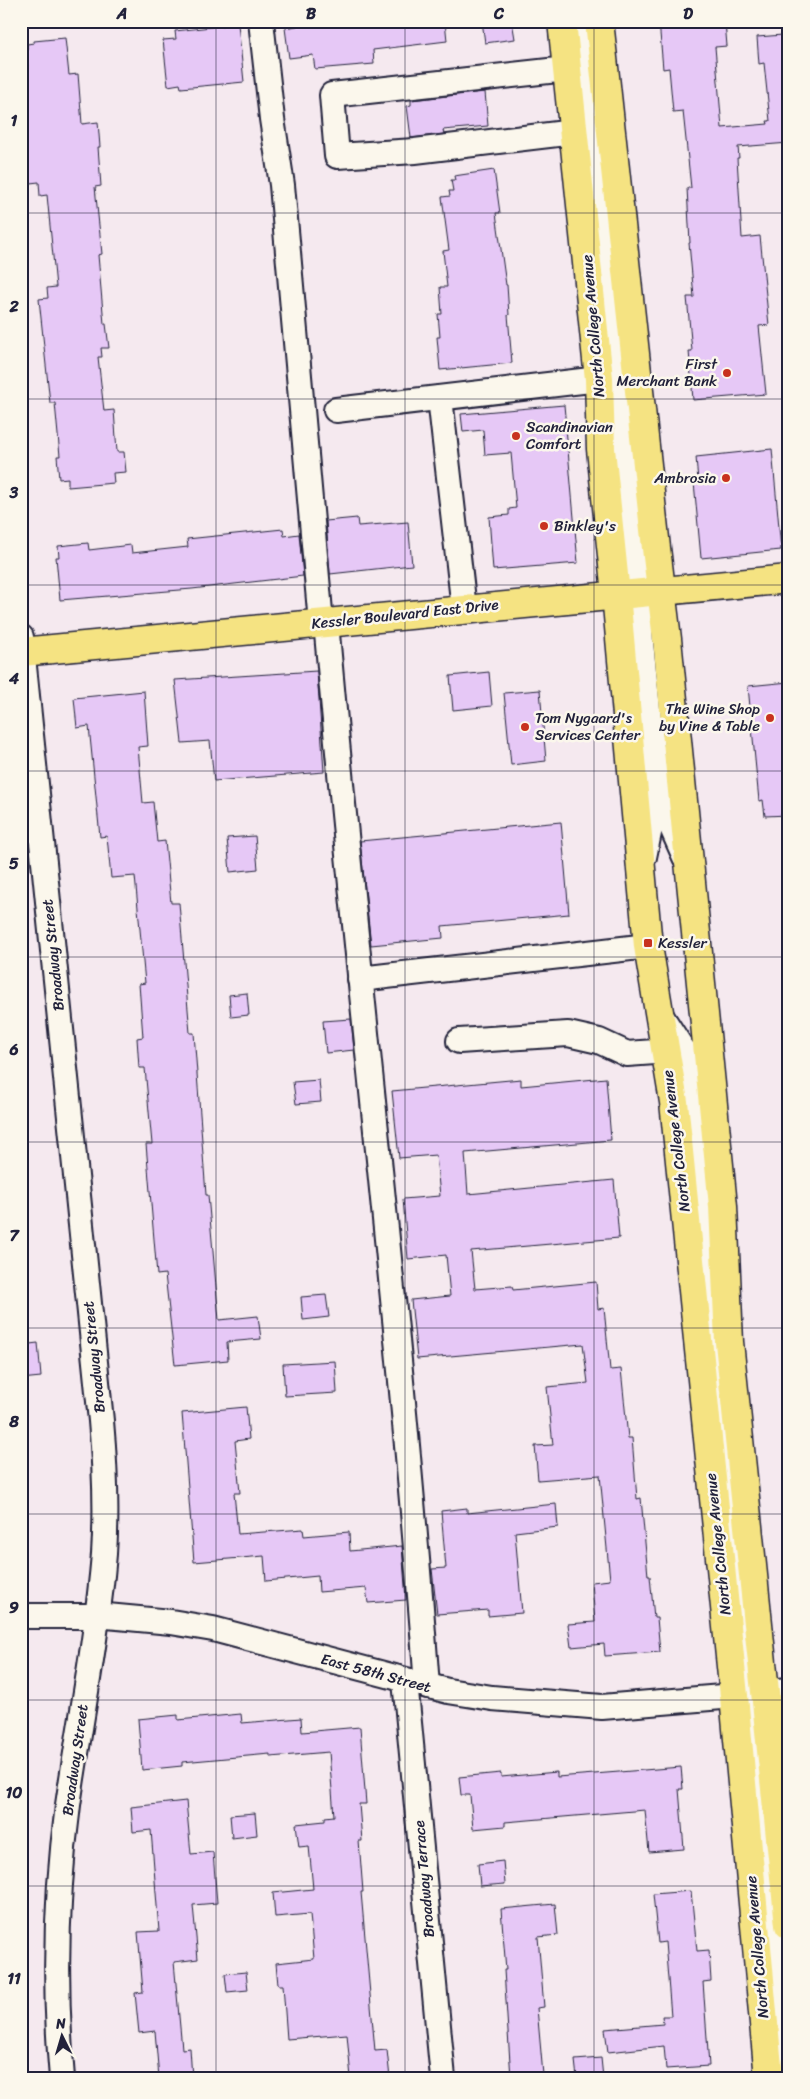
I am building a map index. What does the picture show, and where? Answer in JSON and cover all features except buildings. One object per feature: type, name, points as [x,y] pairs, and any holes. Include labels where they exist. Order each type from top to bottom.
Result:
[{"type":"main road","name":"North College Avenue","points":[[562,21],[599,379],[601,449],[639,592],[690,867],[703,1007],[685,1050],[674,1102],[734,1696],[769,2078]]},
{"type":"main road","name":"North College Avenue","points":[[599,21],[639,592],[642,870],[648,946],[658,1011],[685,1050],[723,1206],[729,1342],[777,1691],[789,1925]]},
{"type":"main road","name":"Kessler Boulevard East Drive","points":[[22,647],[323,622],[789,579]]},
{"type":"street","name":"Broadway Terrace","points":[[262,21],[282,185],[349,882],[387,1225],[443,2078]]},
{"type":"street","name":"North College Avenue","points":[[580,21],[636,554],[641,643],[657,794],[642,870]]},
{"type":"street","points":[[567,68],[332,95],[337,156],[415,151],[574,132]]},
{"type":"street","points":[[336,410],[599,379]]},
{"type":"street","points":[[440,398],[464,609]]},
{"type":"street","name":"Broadway Street","points":[[22,647],[104,1444],[106,1487],[104,1552],[68,1807],[61,1877],[58,1961],[62,2078]]},
{"type":"street","name":"North College Avenue","points":[[657,794],[690,867]]},
{"type":"street","points":[[360,979],[648,946]]},
{"type":"street","points":[[459,1041],[568,1034],[599,1041],[627,1054],[685,1050]]},
{"type":"street","name":"North College Avenue","points":[[685,1050],[786,2078]]},
{"type":"street","name":"East 58th Street","points":[[21,1616],[96,1616],[171,1622],[213,1629],[448,1691],[492,1698],[589,1707],[734,1696]]},
{"type":"place","name":"First Merchant Bank","points":[[727,373]]},
{"type":"place","name":"Scandinavian Comfort","points":[[516,436]]},
{"type":"place","name":"Ambrosia","points":[[726,478]]},
{"type":"place","name":"Binkley's","points":[[544,526]]},
{"type":"place","name":"The Wine Shop by Vine & Table","points":[[770,718]]},
{"type":"place","name":"Tom Nygaard's Services Center","points":[[525,727]]},
{"type":"place","name":"Kessler","points":[[648,943]]}]
